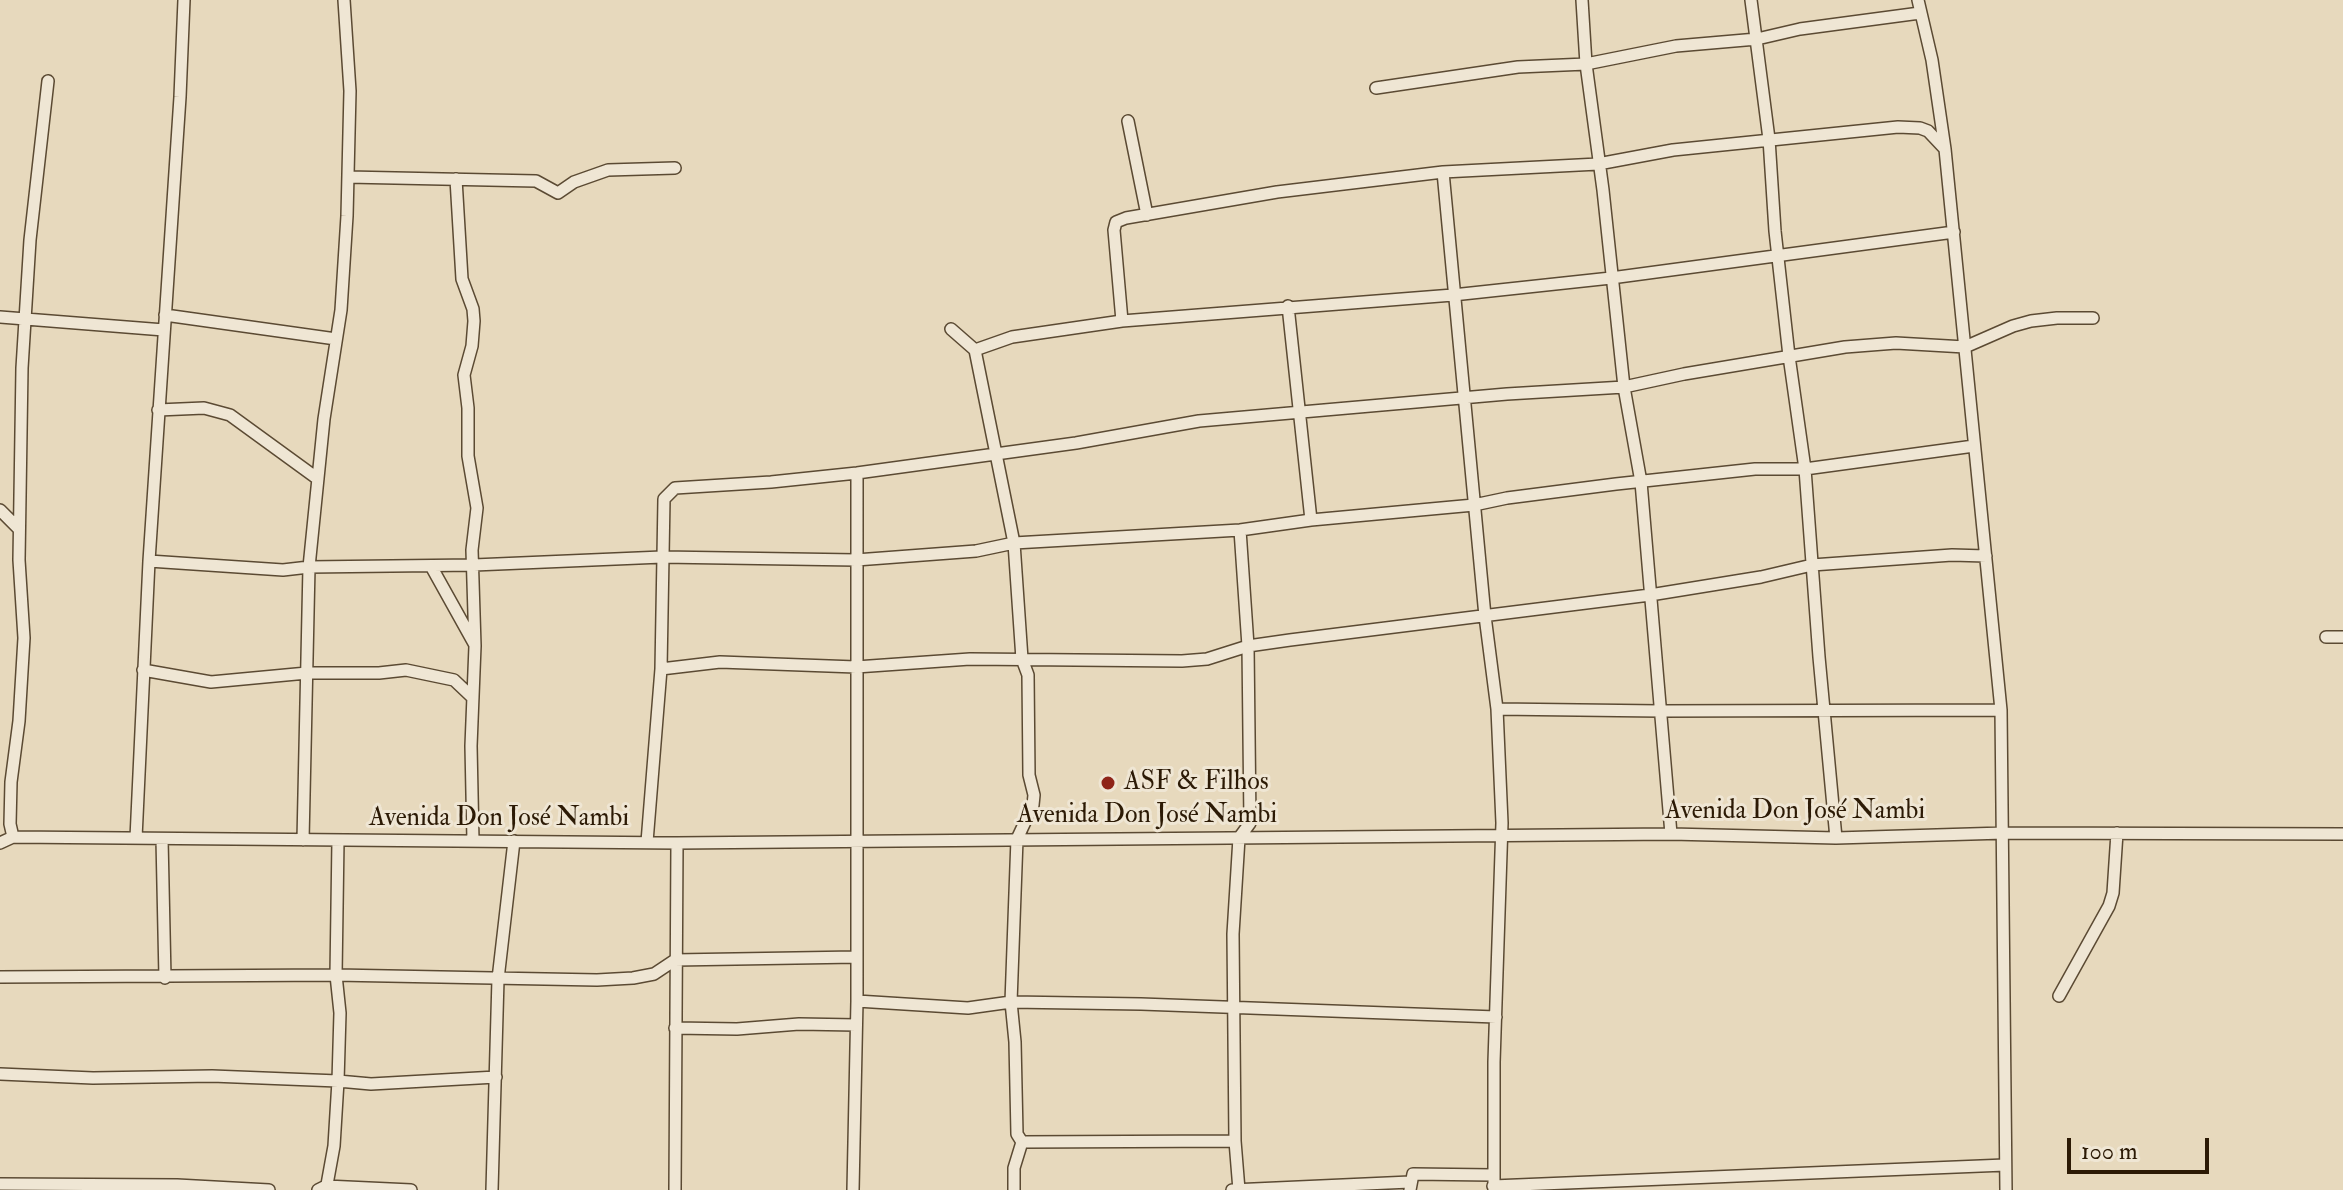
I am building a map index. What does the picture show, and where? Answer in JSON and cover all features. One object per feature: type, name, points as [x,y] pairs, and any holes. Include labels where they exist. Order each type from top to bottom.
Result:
[{"type":"street","points":[[136,838],[149,561],[184,0]]},
{"type":"street","points":[[303,840],[309,567],[341,310],[348,177],[350,91],[344,0]]},
{"type":"street","points":[[1582,0],[1586,64],[1624,387],[1641,482],[1671,834]]},
{"type":"street","points":[[1751,0],[1769,139],[1789,356],[1805,469],[1836,838]]},
{"type":"street","points":[[1918,0],[1932,60],[1945,149],[2001,710],[2006,1190]]},
{"type":"street","points":[[1376,88],[1518,67],[1586,64],[1676,46],[1757,39],[1800,29],[1920,13]]},
{"type":"street","points":[[13,837],[10,824],[11,782],[19,721],[24,638],[19,530],[22,368],[30,240],[48,81]]},
{"type":"street","points":[[1128,121],[1147,215]]},
{"type":"street","points":[[1122,321],[1114,230],[1116,222],[1147,215],[1277,192],[1443,172],[1598,164],[1643,154],[1769,139],[1912,127],[1928,131],[1945,149]]},
{"type":"street","points":[[348,177],[536,181],[558,193],[574,182],[608,170],[675,168]]},
{"type":"street","points":[[1443,172],[1485,616],[1497,709],[1503,835],[1493,1184]]},
{"type":"street","points":[[456,179],[462,279],[473,309],[472,346],[464,375],[468,456],[477,508],[472,550],[475,646],[473,841]]},
{"type":"street","points":[[975,350],[1012,337],[1122,321],[1453,295],[1611,278],[1954,232]]},
{"type":"street","points":[[1288,306],[1311,520]]},
{"type":"street","points":[[165,315],[336,339]]},
{"type":"street","points":[[0,317],[164,330]]},
{"type":"street","points":[[647,842],[661,669],[664,499],[671,489],[857,473],[1076,443],[1188,422],[1624,387],[1845,347],[1896,343],[1965,347],[2031,321],[2093,318]]},
{"type":"street","points":[[951,329],[975,350],[1014,543],[1022,659],[1028,675],[1029,775],[1034,795],[1033,805],[1017,839],[1011,1002],[1017,1134],[1022,1142],[1014,1168],[1014,1190]]},
{"type":"street","points":[[158,410],[204,408],[230,415],[318,479]]},
{"type":"street","points":[[149,561],[283,570],[662,557],[856,560],[976,551],[1014,543],[1240,530],[1311,520],[1474,505],[1545,492],[1755,469],[1805,469],[1974,446]]},
{"type":"street","points":[[853,1190],[857,1001],[857,473]]},
{"type":"street","points":[[0,510],[19,530]]},
{"type":"street","points":[[1239,1190],[1235,1141],[1233,934],[1239,838],[1250,823],[1248,646],[1240,530]]},
{"type":"street","points":[[661,669],[720,662],[856,667],[970,659],[1207,659],[1248,646],[1650,595],[1761,577],[1812,565],[1952,555],[1986,556]]},
{"type":"street","points":[[431,566],[475,646]]},
{"type":"street","points":[[2326,637],[2343,637]]},
{"type":"street","points":[[143,670],[211,682],[307,673],[398,670],[454,680],[473,698]]},
{"type":"street","points":[[454,680],[473,670]]},
{"type":"street","points":[[1497,709],[2001,710]]},
{"type":"street","name":"Avenida Don José Nambi","points":[[0,843],[13,837],[677,843],[1671,834],[1836,838],[2004,833],[2343,834]]},
{"type":"street","points":[[2059,996],[2109,906],[2113,893],[2117,833]]},
{"type":"street","points":[[162,839],[165,978]]},
{"type":"street","points":[[338,840],[338,1081],[334,1146],[324,1189],[411,1190]]},
{"type":"street","points":[[492,1190],[498,979],[514,841]]},
{"type":"street","points":[[662,1190],[675,1184],[677,843]]},
{"type":"street","points":[[0,977],[336,975],[633,978],[654,974],[675,960],[856,957]]},
{"type":"street","points":[[857,1001],[968,1008],[1011,1002],[1496,1017]]},
{"type":"street","points":[[675,1028],[856,1025]]},
{"type":"street","points":[[0,1074],[93,1078],[212,1076],[371,1084],[496,1077]]},
{"type":"street","points":[[1022,1142],[1235,1141]]},
{"type":"street","points":[[1232,1190],[1410,1186],[1413,1174],[1493,1184],[2005,1165]]},
{"type":"street","points":[[0,1184],[177,1185],[269,1190]]},
{"type":"place","name":"ASF & Filhos","points":[[1108,783]]}]
